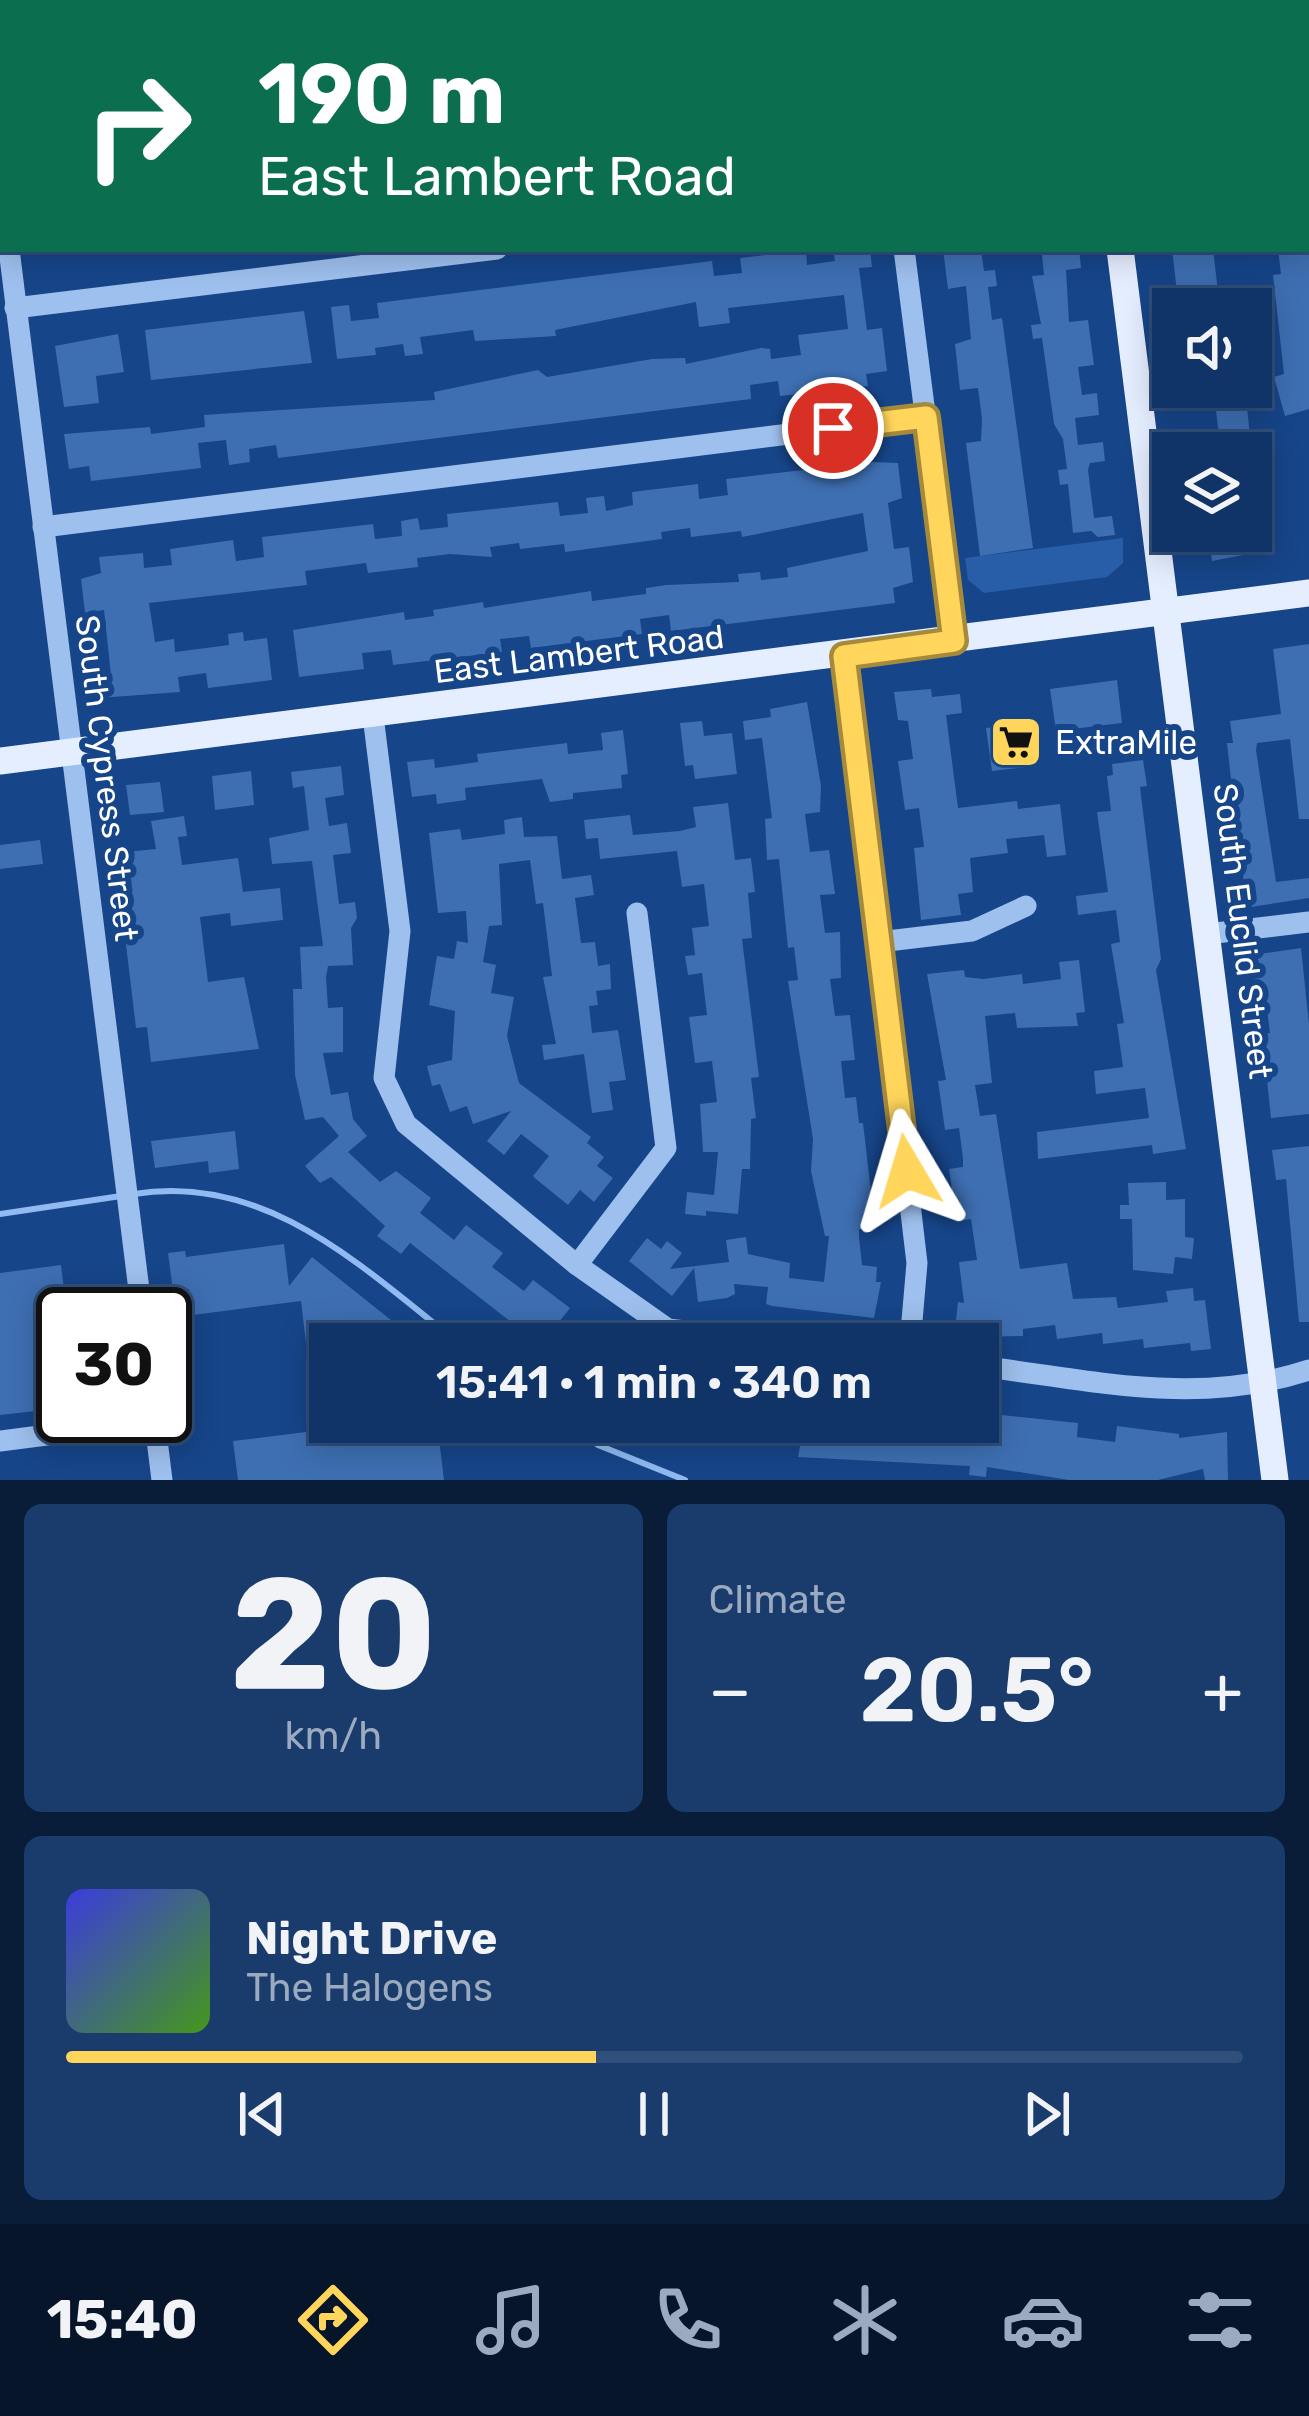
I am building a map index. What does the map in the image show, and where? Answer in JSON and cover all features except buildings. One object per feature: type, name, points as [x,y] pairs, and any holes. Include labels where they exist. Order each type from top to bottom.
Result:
[{"type":"main road","name":"South Euclid Street","points":[[1120,252],[1275,1480]]},
{"type":"main road","name":"East Lambert Road","points":[[0,761],[1309,593]]},
{"type":"street","name":"South Cypress Street","points":[[9,252],[139,1287]]},
{"type":"street","points":[[16,308],[473,252]]},
{"type":"street","points":[[904,252],[954,641]]},
{"type":"street","points":[[43,527],[926,417]]},
{"type":"street","points":[[844,656],[917,1263],[912,1323]]},
{"type":"street","points":[[373,716],[400,931],[384,1078],[406,1124],[578,1264],[660,1323]]},
{"type":"street","points":[[879,942],[972,931],[1026,906]]},
{"type":"street","points":[[578,1264],[666,1148],[637,913]]},
{"type":"street","points":[[1207,934],[1309,922]]},
{"type":"street","points":[[999,1369],[1194,1393],[1263,1385],[1309,1370]]},
{"type":"street","points":[[0,1441],[36,1436]]},
{"type":"street","points":[[158,1443],[162,1480]]},
{"type":"shaded area","points":[[1123,538],[1123,563],[1107,577],[984,593],[968,580],[965,558]]},
{"type":"waterway","points":[[134,1194],[182,1191],[228,1198],[270,1212],[350,1258],[434,1323]]},
{"type":"waterway","points":[[0,1214],[121,1196]]},
{"type":"waterway","points":[[595,1443],[685,1480]]},
{"type":"place","name":"ExtraMile","points":[[1016,742]]},
{"type":"route","points":[[833,428],[926,417],[954,641],[844,656],[907,1171]]}]
